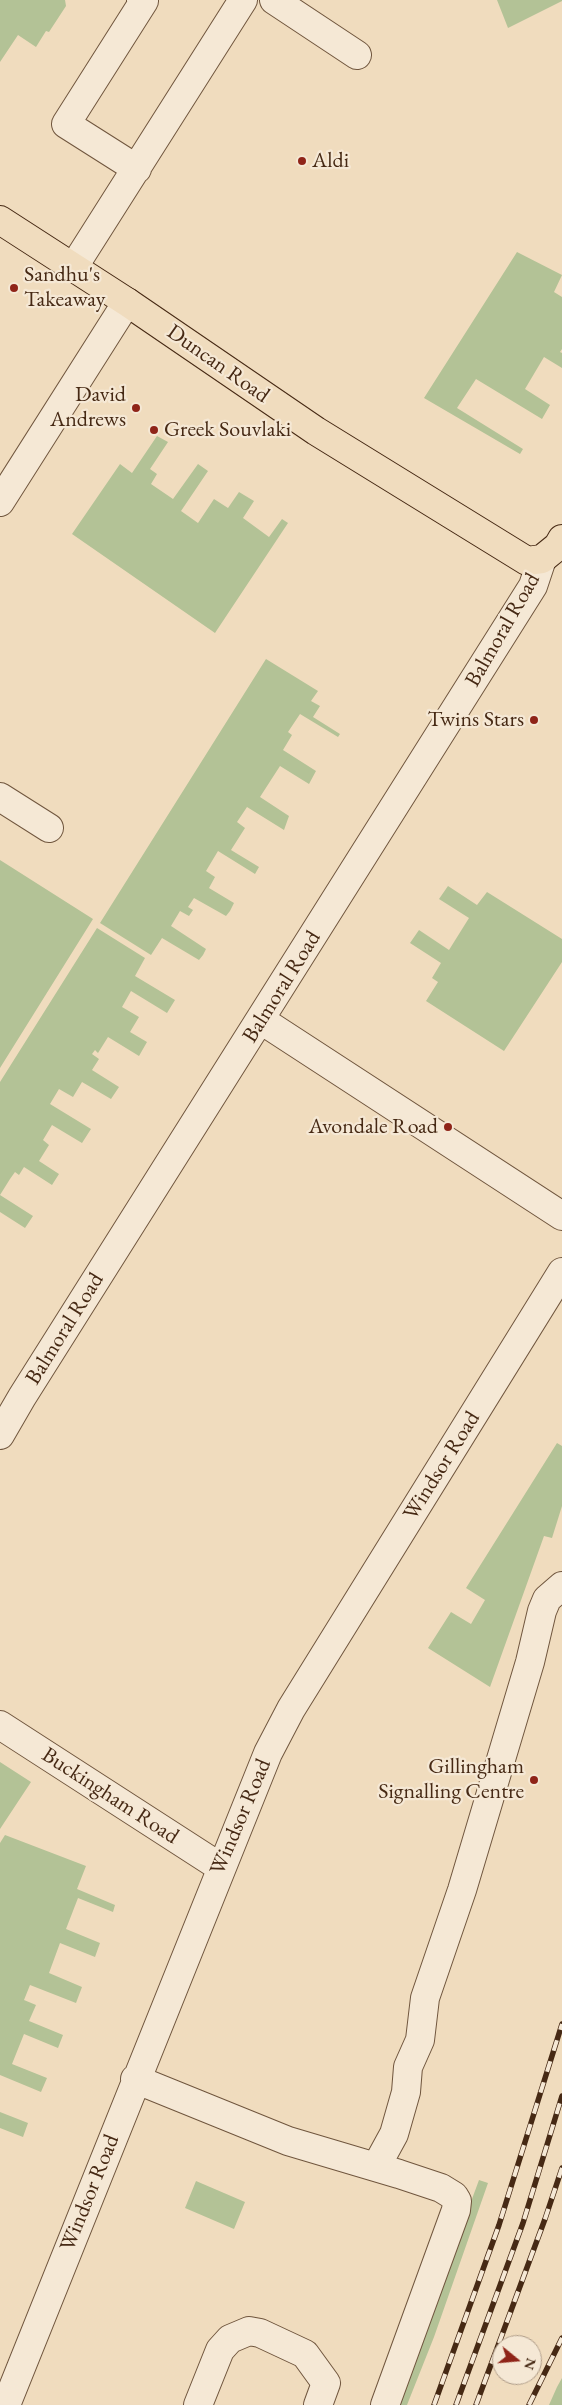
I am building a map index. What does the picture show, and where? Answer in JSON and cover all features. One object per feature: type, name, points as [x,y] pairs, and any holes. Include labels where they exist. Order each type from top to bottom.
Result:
[{"type":"main road","name":"Duncan Road","points":[[0,220],[127,302],[316,431],[527,560],[542,559]]},
{"type":"main road","name":"Balmoral Road","points":[[542,559],[558,546],[562,539]]},
{"type":"street","points":[[137,169],[66,124],[144,1],[142,0]]},
{"type":"street","points":[[73,268],[243,0]]},
{"type":"street","points":[[274,0],[357,55]]},
{"type":"street","points":[[0,502],[127,302]]},
{"type":"street","name":"Balmoral Road","points":[[0,1435],[27,1388],[261,1020],[533,586],[542,559]]},
{"type":"street","points":[[0,797],[48,828]]},
{"type":"street","points":[[261,1020],[562,1216]]},
{"type":"street","name":"Windsor Road","points":[[6,2405],[220,1867],[268,1753],[291,1709],[562,1272]]},
{"type":"street","points":[[376,2167],[394,2134],[406,2092],[408,2068],[420,2040],[425,1998],[462,1890],[530,1662],[542,1612],[547,1599],[562,1586]]},
{"type":"street","name":"Buckingham Road","points":[[0,1726],[220,1867]]},
{"type":"street","points":[[135,2079],[288,2141],[376,2167],[445,2190],[454,2196],[457,2203],[421,2311],[385,2405]]},
{"type":"street","points":[[198,2405],[220,2350],[230,2338],[249,2331],[260,2333],[306,2354],[326,2379],[318,2405]]},
{"type":"green space","points":[[0,0],[65,0],[66,6],[49,32],[46,31],[36,47],[18,35],[0,62]]},
{"type":"green space","points":[[497,0],[562,0],[562,1],[508,28]]},
{"type":"green space","points":[[517,252],[562,275],[554,292],[562,297],[562,349],[560,352],[562,353],[562,368],[544,357],[525,389],[550,405],[542,419],[476,379],[457,408],[523,449],[520,454],[424,398]]},
{"type":"green space","points":[[157,436],[168,442],[150,469],[157,474],[151,484],[173,499],[198,464],[208,471],[181,511],[198,523],[214,499],[228,508],[239,492],[254,501],[243,518],[269,537],[282,519],[288,523],[215,633],[72,534],[120,464],[132,473]]},
{"type":"green space","points":[[266,659],[318,691],[311,701],[320,706],[313,717],[340,734],[338,737],[300,714],[288,732],[292,735],[283,750],[316,771],[309,784],[280,766],[260,797],[289,816],[284,830],[247,807],[237,822],[245,828],[231,850],[259,867],[255,874],[218,851],[206,871],[215,877],[209,888],[234,903],[230,911],[226,916],[194,898],[188,907],[193,910],[189,916],[180,911],[171,926],[206,949],[203,955],[199,960],[162,938],[151,955],[100,923]]},
{"type":"green space","points":[[0,860],[93,919],[0,1068]]},
{"type":"green space","points":[[448,886],[477,905],[487,892],[562,939],[562,962],[504,1051],[426,1001],[438,982],[432,978],[441,963],[410,943],[419,930],[449,950],[469,918],[439,899]]},
{"type":"green space","points":[[97,928],[145,958],[135,976],[175,1000],[167,1013],[131,991],[122,1007],[139,1017],[130,1032],[147,1042],[139,1056],[108,1037],[98,1053],[95,1050],[92,1054],[99,1059],[92,1070],[119,1087],[111,1099],[82,1082],[73,1097],[59,1089],[50,1104],[91,1129],[82,1143],[52,1125],[43,1140],[49,1145],[39,1161],[59,1174],[52,1185],[24,1167],[19,1175],[15,1172],[0,1195],[0,1082]]},
{"type":"green space","points":[[0,1195],[33,1216],[25,1228],[0,1212]]},
{"type":"green space","points":[[557,1443],[562,1446],[562,1506],[552,1538],[544,1536],[490,1687],[428,1648],[451,1612],[471,1624],[485,1600],[466,1588]]},
{"type":"green space","points":[[0,1762],[31,1782],[0,1829]]},
{"type":"green space","points":[[5,1835],[86,1866],[77,1889],[115,1905],[113,1912],[78,1898],[66,1929],[100,1943],[95,1957],[60,1943],[49,1973],[82,1987],[76,2003],[30,1985],[24,2000],[36,2005],[29,2021],[63,2035],[58,2048],[24,2034],[12,2064],[47,2078],[41,2092],[0,2075],[0,1843]]},
{"type":"green space","points":[[0,2112],[28,2123],[23,2137],[0,2128]]},
{"type":"green space","points":[[479,2180],[488,2183],[434,2337],[407,2405],[396,2405]]},
{"type":"green space","points":[[196,2181],[245,2202],[234,2229],[185,2208]]},
{"type":"green space","points":[[562,2378],[562,2405],[549,2405],[557,2387]]},
{"type":"railway","points":[[434,2405],[499,2225],[562,2024]]},
{"type":"railway","points":[[456,2405],[523,2223],[562,2096]]},
{"type":"railway","points":[[476,2405],[562,2168]]},
{"type":"railway","points":[[529,2405],[562,2338]]},
{"type":"place","name":"Aldi","points":[[302,161]]},
{"type":"place","name":"Sandhu's Takeaway","points":[[14,288]]},
{"type":"place","name":"David Andrews","points":[[136,408]]},
{"type":"place","name":"Greek Souvlaki","points":[[154,430]]},
{"type":"place","name":"Twins Stars","points":[[534,720]]},
{"type":"place","name":"Avondale Road","points":[[448,1127]]},
{"type":"place","name":"Gillingham Signalling Centre","points":[[534,1780]]}]
